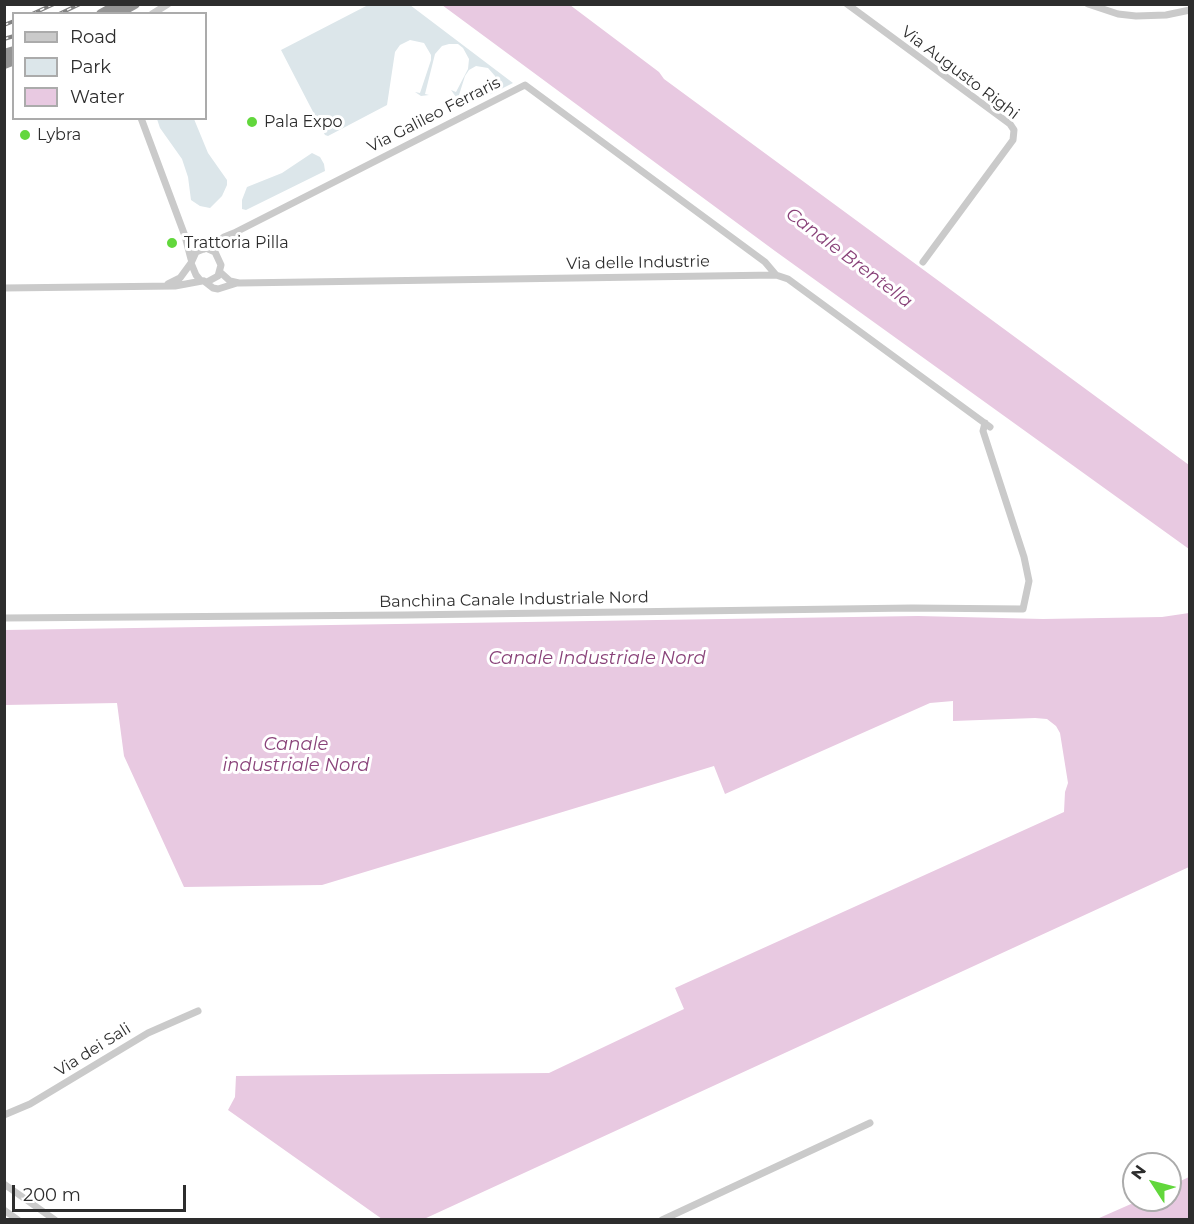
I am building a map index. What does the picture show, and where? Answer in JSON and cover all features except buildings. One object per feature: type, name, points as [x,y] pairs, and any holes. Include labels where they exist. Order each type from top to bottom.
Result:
[{"type":"highway","points":[[105,12],[119,4]]},
{"type":"highway","points":[[121,12],[135,4]]},
{"type":"street","points":[[155,12],[168,4]]},
{"type":"street","name":"Via Augusto Righi","points":[[847,4],[1014,130],[1013,140],[923,262]]},
{"type":"street","points":[[1088,4],[1118,14],[1136,16],[1166,15],[1190,10]]},
{"type":"street","name":"Via Galileo Ferraris","points":[[207,249],[224,237],[525,85],[765,262],[776,275]]},
{"type":"street","points":[[142,120],[185,236],[196,275],[203,281],[215,279],[221,266],[218,255],[185,236]]},
{"type":"street","name":"Via Galileo Ferraris","points":[[218,255],[221,243],[234,233]]},
{"type":"street","points":[[163,286],[176,281],[196,252],[207,249]]},
{"type":"street","name":"Via delle Industrie","points":[[220,272],[230,281],[239,282],[776,275],[788,279],[988,425],[983,431],[1024,557],[1029,581],[1023,609]]},
{"type":"street","name":"Via delle Industrie","points":[[4,288],[181,286],[203,281],[218,289],[239,282]]},
{"type":"street","name":"Banchina Canale Industriale Nord","points":[[4,618],[912,608],[1023,609]]},
{"type":"street","name":"Via dei Sali","points":[[4,1115],[30,1104],[148,1033],[198,1011]]},
{"type":"street","points":[[662,1220],[870,1123]]},
{"type":"street","points":[[4,1184],[55,1220]]},
{"type":"street","points":[[4,1210],[18,1220]]},
{"type":"green space","points":[[370,4],[410,5],[513,83],[489,95],[496,86],[495,76],[488,68],[476,66],[465,76],[459,95],[463,97],[456,97],[451,90],[456,92],[468,69],[469,59],[458,44],[449,44],[442,46],[435,54],[425,94],[429,95],[421,96],[415,92],[420,93],[431,55],[424,43],[410,40],[400,45],[395,52],[387,105],[328,136],[325,135],[281,50]]},
{"type":"green space","points":[[157,120],[194,120],[208,153],[227,180],[222,196],[210,208],[200,206],[191,200],[188,177],[182,159],[160,128]]},
{"type":"green space","points":[[312,153],[320,157],[325,171],[246,210],[242,209],[242,200],[247,187],[282,173]]},
{"type":"water","name":"Canale Brentella","points":[[442,5],[570,5],[659,72],[664,79],[1189,465],[1189,549],[775,251]]},
{"type":"water","points":[[1189,613],[1189,867],[424,1219],[382,1219],[228,1110],[235,1097],[236,1076],[549,1073],[684,1009],[675,988],[1064,812],[1068,783],[1060,733],[1056,726],[1047,719],[1035,718],[953,721],[953,701],[930,703],[725,794],[714,766],[322,885],[184,887],[124,756],[117,703],[5,705],[5,630],[918,616],[1043,619],[1162,617]]},
{"type":"water","points":[[1189,1177],[1189,1219],[1097,1219],[1122,1208],[1122,1212],[1182,1212],[1182,1180]]},
{"type":"railway","points":[[36,12],[54,4]]},
{"type":"railway","points":[[63,12],[80,4]]},
{"type":"railway","points":[[4,25],[12,22]]},
{"type":"railway","points":[[4,39],[12,37]]},
{"type":"place","name":"Pala Expo","points":[[252,122]]},
{"type":"place","name":"Lybra","points":[[25,135]]},
{"type":"place","name":"Trattoria Pilla","points":[[172,243]]},
{"type":"water label","name":"Canale Industriale Nord","points":[[597,659]]},
{"type":"water label","name":"Canale industriale Nord","points":[[296,756]]}]
